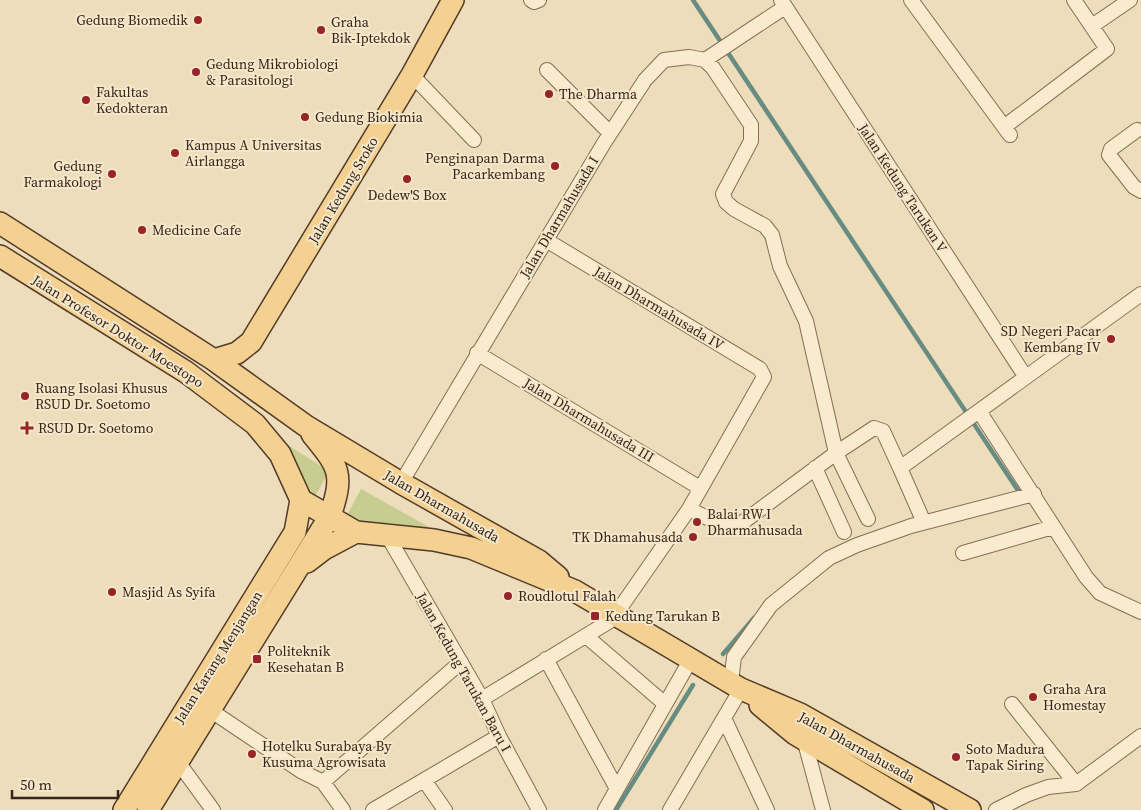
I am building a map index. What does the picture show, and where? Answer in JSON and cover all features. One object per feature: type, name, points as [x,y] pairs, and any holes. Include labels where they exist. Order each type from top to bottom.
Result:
[{"type":"main road","name":"Jalan Kedung Sroko","points":[[214,360],[237,353],[251,342],[412,75],[453,0]]},
{"type":"main road","name":"Jalan Profesor Doktor Moestopo","points":[[0,223],[214,360],[306,426]]},
{"type":"main road","name":"Jalan Profesor Doktor Moestopo","points":[[0,256],[186,372],[255,424],[280,454],[301,500]]},
{"type":"main road","name":"Jalan Karang Menjangan","points":[[148,810],[330,516],[339,490],[339,478],[336,467],[306,426]]},
{"type":"main road","name":"Jalan Dharmahusada","points":[[306,426],[401,483],[539,561],[575,591]]},
{"type":"main road","points":[[301,500],[356,532]]},
{"type":"main road","name":"Jalan Karang Menjangan","points":[[124,810],[295,532],[301,500]]},
{"type":"main road","points":[[297,571],[324,549],[356,532]]},
{"type":"main road","name":"Jalan Dharmahusada","points":[[356,532],[434,540],[471,548],[575,591],[736,686],[804,739],[923,810]]},
{"type":"main road","name":"Jalan Dharmahusada","points":[[736,686],[800,714],[970,810]]},
{"type":"street","points":[[531,0],[534,2],[539,0]]},
{"type":"street","points":[[911,0],[1007,131],[1107,49],[1074,0]]},
{"type":"street","points":[[1092,26],[1130,0]]},
{"type":"street","points":[[783,3],[731,43],[705,60],[714,68],[751,125],[751,141],[723,194],[726,202],[734,209],[758,223],[772,235],[780,266],[806,321],[836,453],[868,519]]},
{"type":"street","name":"Jalan Kedung Tarukan V","points":[[783,3],[1025,376]]},
{"type":"street","name":"Jalan Dharmahusada I","points":[[401,483],[610,133],[645,80],[664,60],[689,57],[705,60]]},
{"type":"street","points":[[547,70],[610,133]]},
{"type":"street","points":[[412,75],[474,140]]},
{"type":"street","points":[[1137,130],[1111,149],[1109,155],[1134,187],[1141,191]]},
{"type":"street","name":"Jalan Dharmahusada IV","points":[[546,240],[760,369],[764,375],[763,382],[700,488]]},
{"type":"street","points":[[900,468],[1141,294]]},
{"type":"street","name":"Jalan Dharmahusada III","points":[[477,353],[700,488]]},
{"type":"street","points":[[977,412],[1034,494],[1086,577],[1097,590],[1141,612]]},
{"type":"street","points":[[689,509],[726,528],[735,528],[836,453],[878,428],[883,432],[922,518]]},
{"type":"street","points":[[815,468],[844,532]]},
{"type":"street","points":[[482,700],[610,621],[689,509],[700,488]]},
{"type":"street","points":[[676,806],[724,718],[736,686],[734,657],[771,605],[829,558],[856,545],[911,526],[1034,494]]},
{"type":"street","points":[[963,553],[1053,527]]},
{"type":"street","name":"Jalan Kedung Tarukan Baru I","points":[[387,535],[461,662],[539,810]]},
{"type":"street","points":[[586,636],[665,704]]},
{"type":"street","points":[[546,659],[617,789]]},
{"type":"street","points":[[605,810],[691,659]]},
{"type":"street","points":[[322,782],[461,662]]},
{"type":"street","points":[[1012,704],[1076,784]]},
{"type":"street","points":[[210,710],[301,771],[322,782],[343,810]]},
{"type":"street","points":[[724,718],[767,810]]},
{"type":"street","points":[[382,808],[424,780],[499,736]]},
{"type":"street","points":[[996,810],[1026,795],[1048,787],[1076,784],[1141,736]]},
{"type":"street","points":[[804,739],[823,810]]},
{"type":"street","points":[[178,762],[213,810]]},
{"type":"street","points":[[424,780],[445,810]]},
{"type":"green space","points":[[286,444],[329,471],[312,502]]},
{"type":"green space","points":[[361,489],[434,530],[390,523],[356,528],[344,521]]},
{"type":"waterway","points":[[693,0],[1021,495]]},
{"type":"waterway","points":[[723,654],[754,618]]},
{"type":"waterway","points":[[616,810],[693,685]]},
{"type":"place","name":"Gedung Biomedik","points":[[198,20]]},
{"type":"place","name":"Graha Bik-Iptekdok","points":[[321,30]]},
{"type":"place","name":"Gedung Mikrobiologi & Parasitologi","points":[[196,72]]},
{"type":"place","name":"The Dharma","points":[[549,94]]},
{"type":"place","name":"Fakultas Kedokteran","points":[[86,100]]},
{"type":"place","name":"Gedung Biokimia","points":[[305,117]]},
{"type":"place","name":"Kampus A Universitas Airlangga","points":[[175,153]]},
{"type":"place","name":"Penginapan Darma Pacarkembang","points":[[555,166]]},
{"type":"place","name":"Gedung Farmakologi","points":[[112,174]]},
{"type":"place","name":"Dedew'S Box","points":[[407,179]]},
{"type":"place","name":"Medicine Cafe","points":[[142,230]]},
{"type":"place","name":"SD Negeri Pacar Kembang IV","points":[[1111,339]]},
{"type":"place","name":"Ruang Isolasi Khusus RSUD Dr. Soetomo","points":[[25,396]]},
{"type":"place","name":"RSUD Dr. Soetomo","points":[[27,428]]},
{"type":"place","name":"Balai RW I Dharmahusada","points":[[697,522]]},
{"type":"place","name":"TK Dhamahusada","points":[[693,537]]},
{"type":"place","name":"Masjid As Syifa","points":[[112,592]]},
{"type":"place","name":"Roudlotul Falah","points":[[508,596]]},
{"type":"place","name":"Kedung Tarukan B","points":[[595,616]]},
{"type":"place","name":"Politeknik Kesehatan B","points":[[257,659]]},
{"type":"place","name":"Graha Ara Homestay","points":[[1033,697]]},
{"type":"place","name":"Hotelku Surabaya By Kusuma Agrowisata","points":[[252,754]]},
{"type":"place","name":"Soto Madura Tapak Siring","points":[[956,757]]}]
